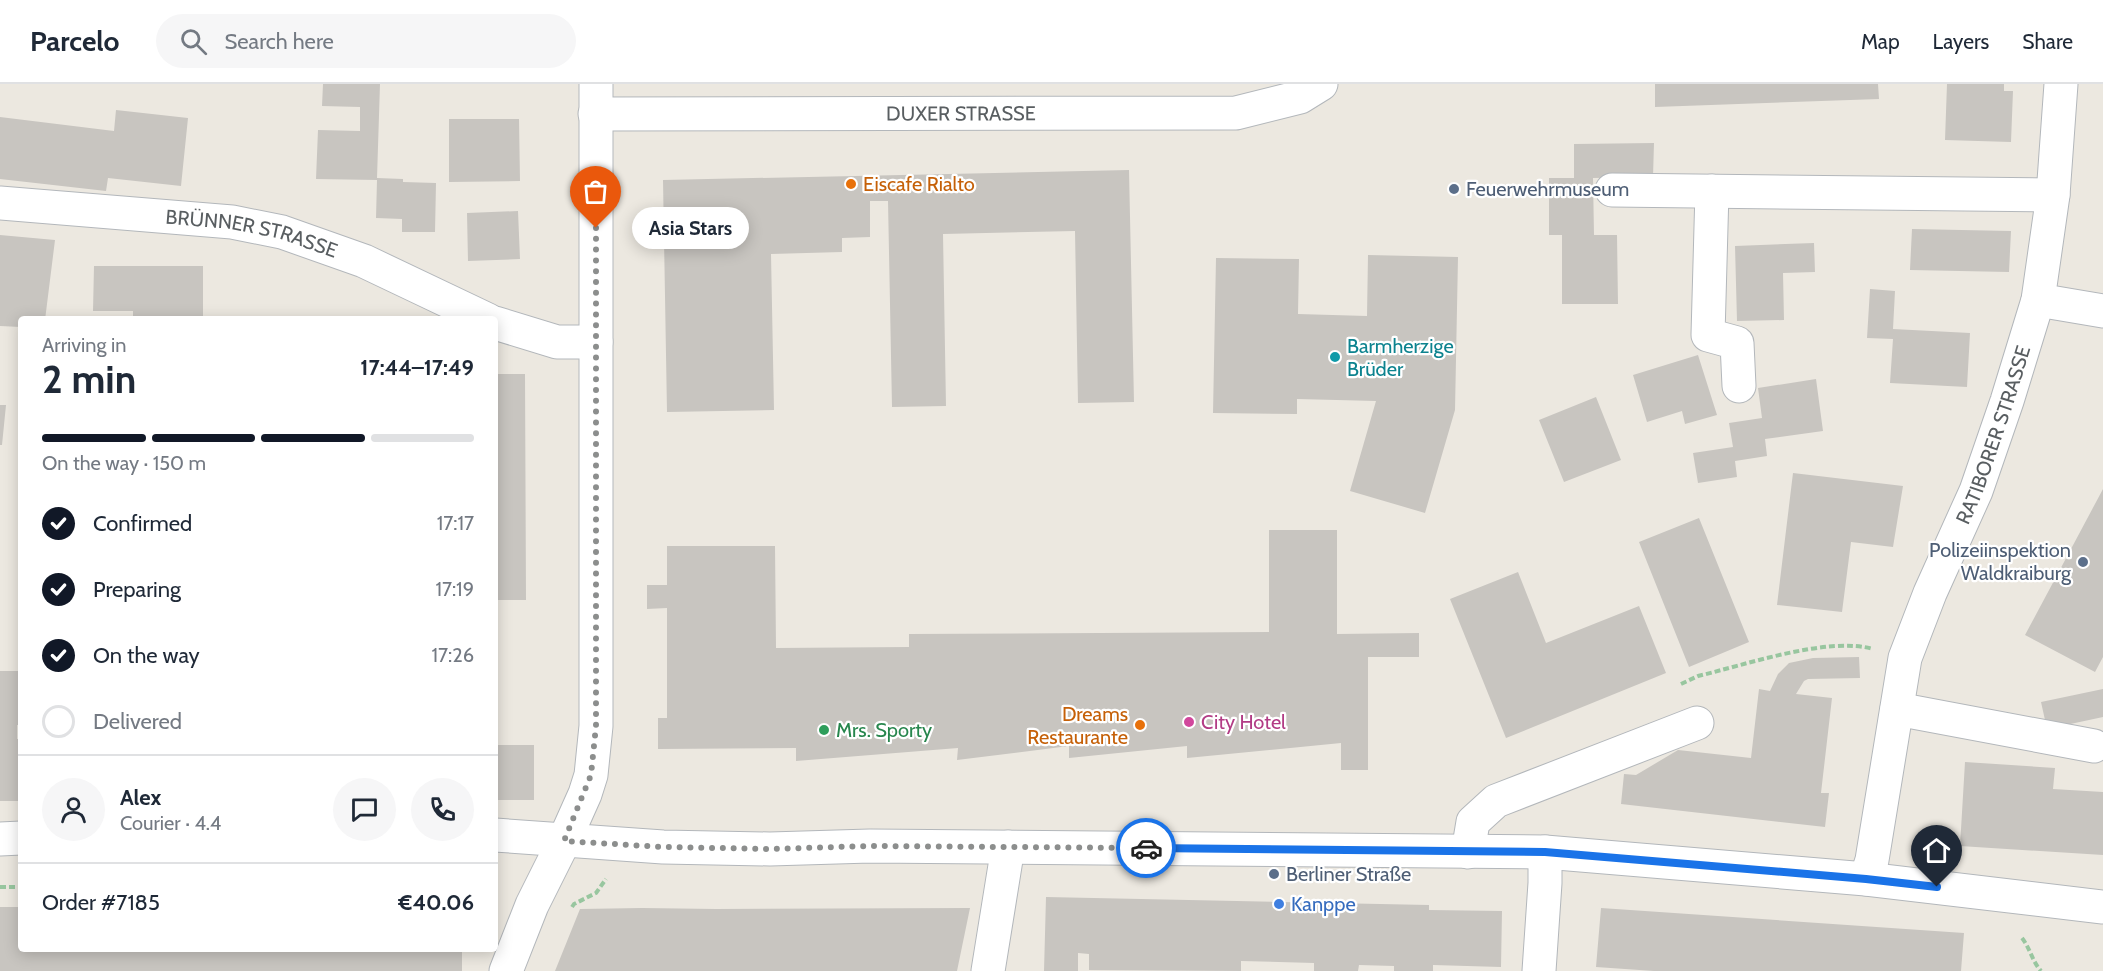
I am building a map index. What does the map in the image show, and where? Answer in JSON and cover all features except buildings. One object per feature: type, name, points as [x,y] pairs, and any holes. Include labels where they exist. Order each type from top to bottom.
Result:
[{"type":"street","name":"DUXER STRASSE","points":[[596,99],[1236,113],[1300,97],[1321,84]]},
{"type":"street","name":"RATIBORER STRASSE","points":[[1866,879],[1872,860],[1905,658],[1930,593],[1976,491],[2038,300],[2053,195],[2061,84]]},
{"type":"street","points":[[506,971],[532,905],[564,841],[591,775],[596,726],[596,99]]},
{"type":"street","points":[[1612,190],[2053,195]]},
{"type":"street","points":[[1712,191],[1708,335],[1737,343],[1739,386]]},
{"type":"street","name":"BRÜNNER STRASSE","points":[[0,203],[232,222],[282,232],[364,261],[480,316]]},
{"type":"street","points":[[2038,300],[2103,311]]},
{"type":"street","points":[[498,324],[557,342],[596,342]]},
{"type":"street","points":[[1897,709],[2094,746]]},
{"type":"street","points":[[1468,852],[1473,822],[1496,801],[1698,723]]},
{"type":"street","points":[[498,835],[663,847],[770,849],[870,846],[1545,852],[1866,879],[2103,907]]},
{"type":"street","points":[[0,839],[18,838]]},
{"type":"street","points":[[988,971],[1008,847]]},
{"type":"street","points":[[1539,971],[1545,852]]},
{"type":"path","points":[[1681,684],[1698,676],[1813,648],[1862,646],[1905,658]]},
{"type":"path","points":[[570,910],[574,904],[596,893],[606,879]]},
{"type":"path","points":[[0,887],[18,887]]},
{"type":"path","points":[[2022,938],[2033,962],[2041,971]]},
{"type":"way so far","points":[[596,228],[596,726],[591,775],[564,841],[663,847],[770,849],[870,846],[1146,848]]},
{"type":"place","name":"Eiscafe Rialto","points":[[851,184]]},
{"type":"place","name":"Feuerwehrmuseum","points":[[1454,189]]},
{"type":"place","name":"Asia Stars","points":[[596,228]]},
{"type":"place","name":"Barmherzige Brüder","points":[[1335,357]]},
{"type":"place","name":"Polizeiinspektion Waldkraiburg","points":[[2083,562]]},
{"type":"place","name":"City Hotel","points":[[1189,722]]},
{"type":"place","name":"Dreams Restaurante","points":[[1140,725]]},
{"type":"place","name":"Mrs. Sporty","points":[[824,730]]},
{"type":"place","name":"Berliner Straße","points":[[1274,874]]},
{"type":"place","name":"Kanppe","points":[[1279,904]]},
{"type":"route","points":[[1146,848],[1545,852],[1937,887]]}]
